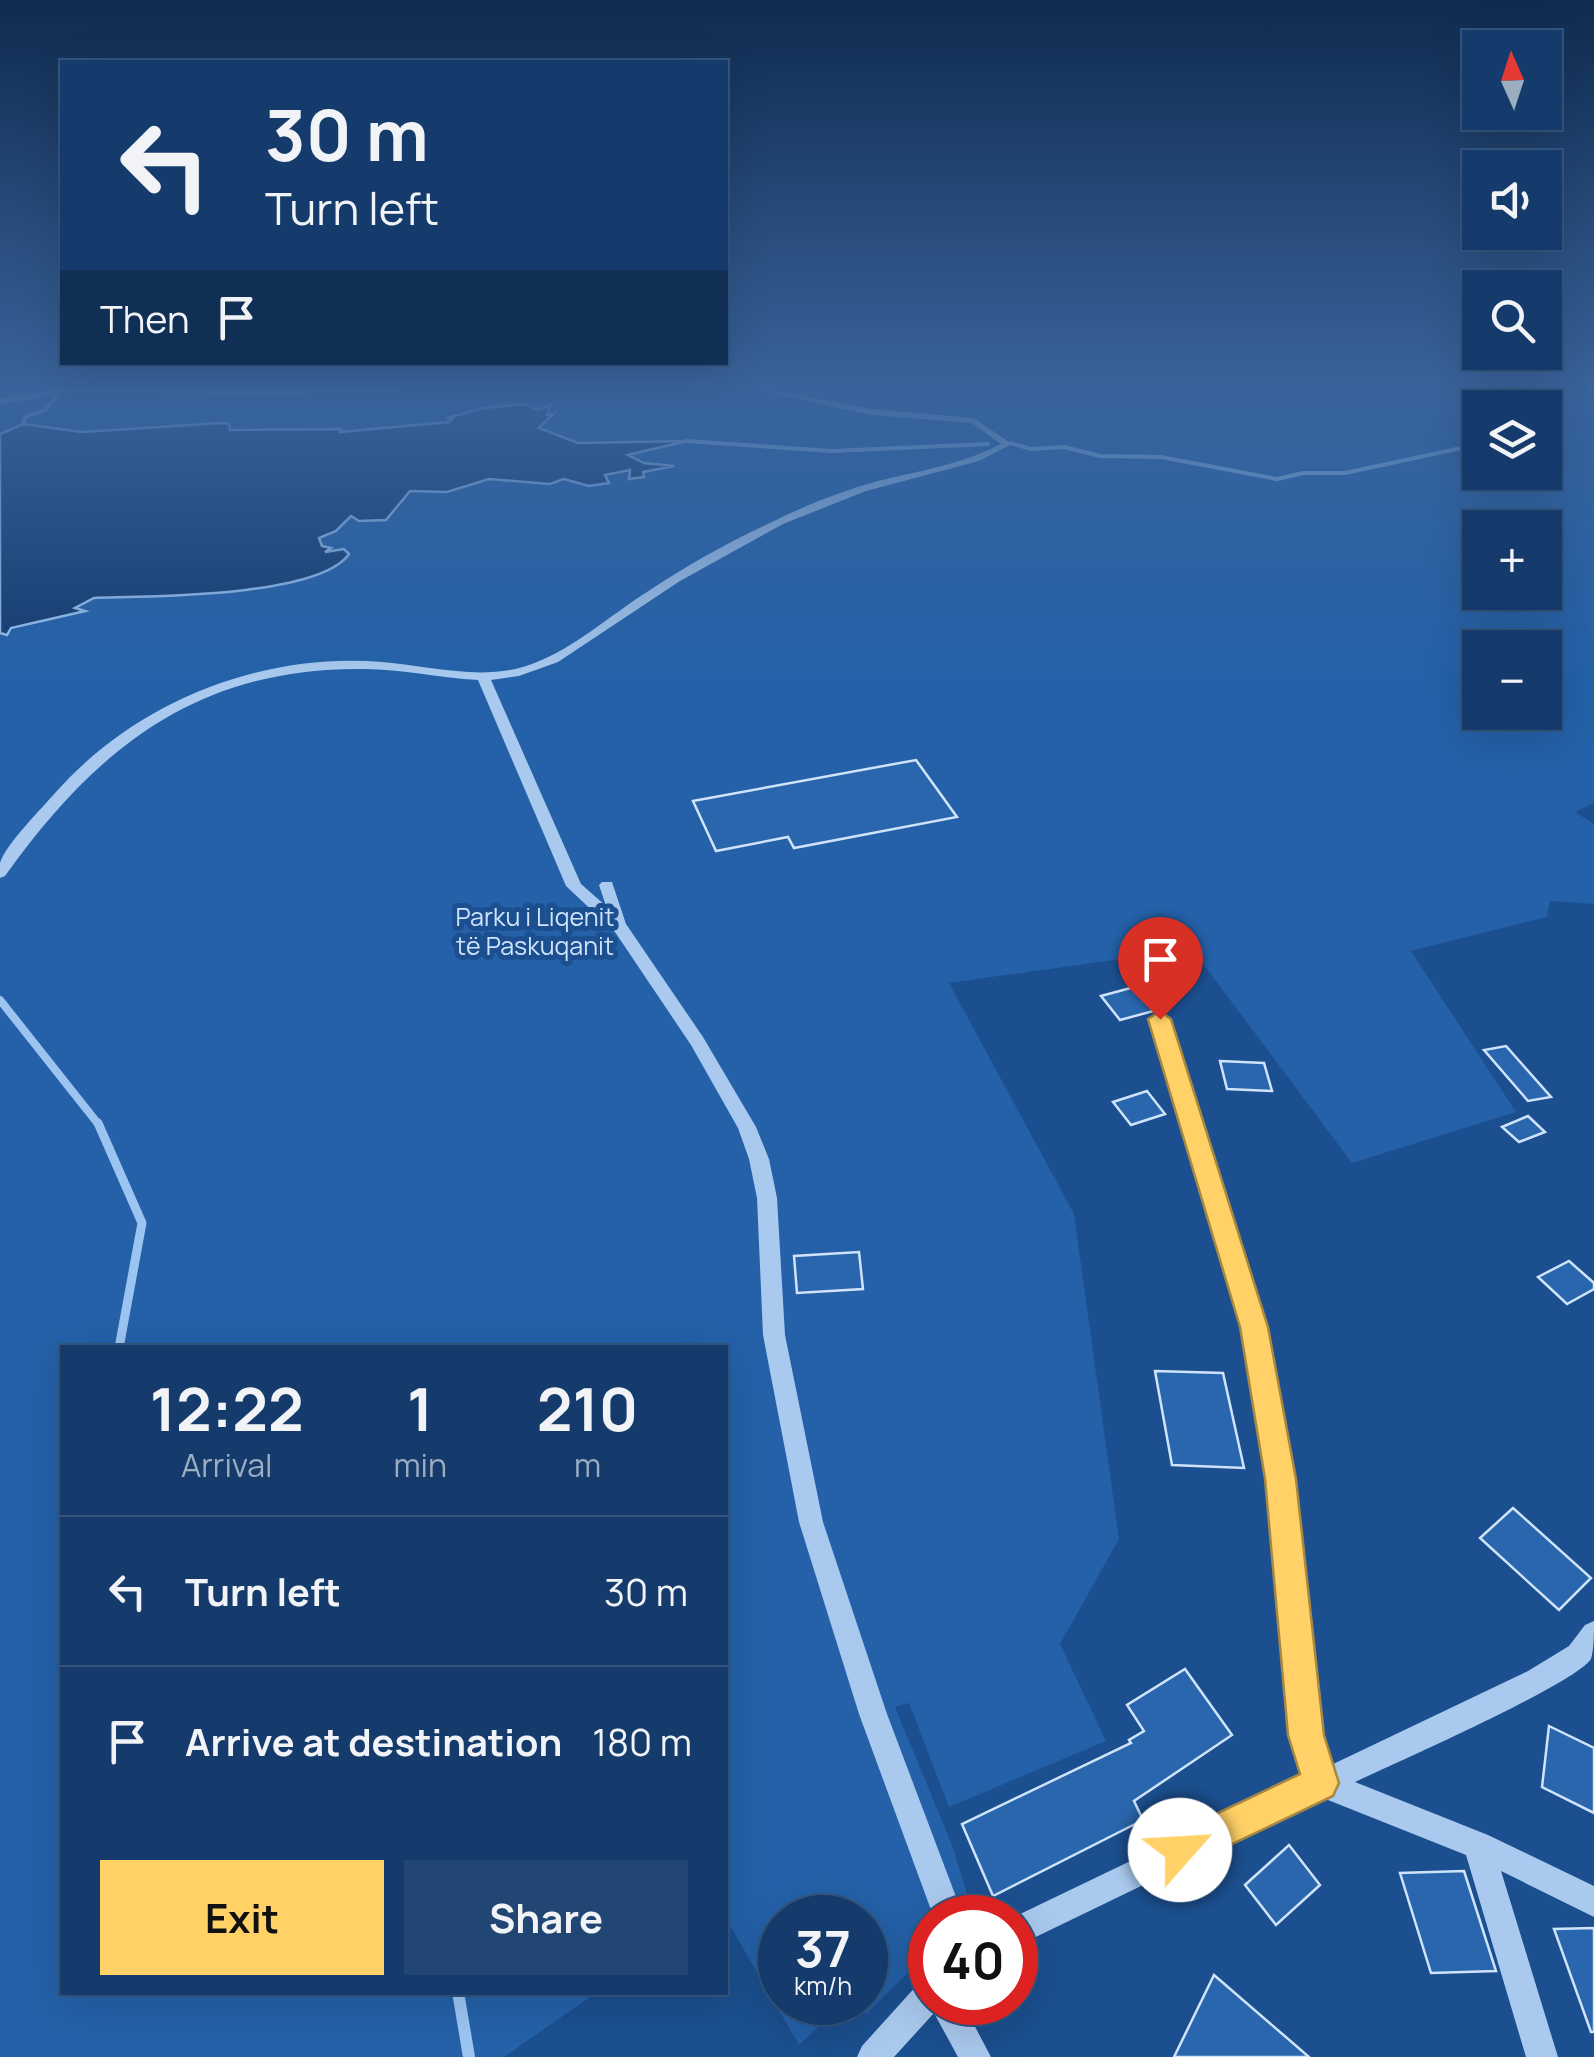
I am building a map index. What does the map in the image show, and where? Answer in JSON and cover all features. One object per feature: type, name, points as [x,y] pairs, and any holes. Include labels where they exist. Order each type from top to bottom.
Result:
[{"type":"street","points":[[0,873],[33,821],[106,750],[162,715],[242,679],[287,668],[352,665],[483,676],[515,673],[564,656],[652,594],[757,532],[874,485]]},
{"type":"street","points":[[483,676],[574,886],[621,928],[697,1041],[746,1127],[759,1159],[767,1198],[774,1335],[811,1522],[873,1714],[940,1895]]},
{"type":"street","points":[[607,885],[621,928]]},
{"type":"street","points":[[1160,1019],[1254,1327],[1280,1479],[1306,1735],[1320,1783]]},
{"type":"street","points":[[1038,1921],[1536,1680],[1578,1655],[1594,1634]]},
{"type":"street","points":[[1320,1783],[1478,1845],[1594,1902]]},
{"type":"street","points":[[1478,1845],[1542,2057]]},
{"type":"street","points":[[873,2057],[908,2018]]},
{"type":"street","points":[[957,2025],[975,2057]]},
{"type":"green space","name":"Parku i Liqenit të Paskuqanit","points":[[470,485],[1462,485],[1462,490],[1562,490],[1562,485],[1594,485],[1594,803],[1575,812],[1594,824],[1594,904],[1550,901],[1547,917],[1411,951],[1516,1112],[1352,1163],[1192,949],[949,983],[1074,1214],[1119,1539],[1060,1644],[1106,1741],[949,1807],[909,1703],[895,1707],[952,1845],[968,1895],[908,1895],[908,1973],[888,1992],[888,1895],[758,1895],[758,1974],[728,1922],[728,1345],[60,1345],[60,1995],[593,1995],[504,2057],[0,2057],[0,633],[79,613],[75,608],[94,598],[215,594],[277,584],[342,564],[344,549],[323,551],[328,547],[322,546],[319,539],[335,531],[350,515],[364,522],[392,511],[407,496],[403,493],[447,492]]},
{"type":"green space","name":"Parku i Liqenit të Paskuqanit","points":[[787,2025],[820,2025],[799,2045]]},
{"type":"shaded area","points":[[0,485],[470,485],[447,492],[410,491],[386,520],[359,521],[351,516],[336,531],[319,538],[322,546],[331,548],[325,552],[344,549],[349,554],[331,569],[302,580],[225,592],[94,598],[75,608],[85,611],[11,628],[7,635],[0,633]]},
{"type":"building","points":[[916,760],[957,817],[794,848],[788,837],[716,851],[693,801]]},
{"type":"building","points":[[1138,986],[1157,1010],[1120,1020],[1101,996]]},
{"type":"building","points":[[1506,1046],[1551,1097],[1528,1101],[1484,1050]]},
{"type":"building","points":[[1220,1061],[1264,1063],[1272,1091],[1227,1089]]},
{"type":"building","points":[[1147,1091],[1165,1114],[1131,1125],[1113,1102]]},
{"type":"building","points":[[1528,1116],[1545,1132],[1519,1142],[1502,1127]]},
{"type":"building","points":[[859,1252],[863,1289],[797,1293],[794,1256]]},
{"type":"building","points":[[1569,1261],[1594,1283],[1594,1289],[1567,1304],[1538,1277]]},
{"type":"building","points":[[1155,1371],[1223,1373],[1244,1468],[1172,1465]]},
{"type":"building","points":[[1513,1508],[1591,1578],[1559,1610],[1480,1538]]},
{"type":"building","points":[[1185,1669],[1232,1735],[1134,1801],[1143,1820],[993,1895],[962,1824],[1131,1743],[1129,1740],[1144,1731],[1127,1705]]},
{"type":"building","points":[[1549,1726],[1594,1748],[1594,1813],[1542,1787]]},
{"type":"building","points":[[1289,1845],[1320,1885],[1276,1925],[1245,1885]]},
{"type":"building","points":[[1464,1871],[1496,1971],[1431,1973],[1400,1873]]},
{"type":"building","points":[[1594,1928],[1594,2032],[1591,2032],[1554,1929]]},
{"type":"building","points":[[1214,1975],[1309,2057],[1174,2057]]},
{"type":"waterway","points":[[0,1000],[99,1125]]},
{"type":"waterway","points":[[99,1125],[142,1223],[120,1345]]},
{"type":"waterway","points":[[459,1995],[469,2057]]},
{"type":"route","points":[[1160,1019],[1254,1327],[1280,1479],[1306,1735],[1320,1783],[1180,1850]]}]
